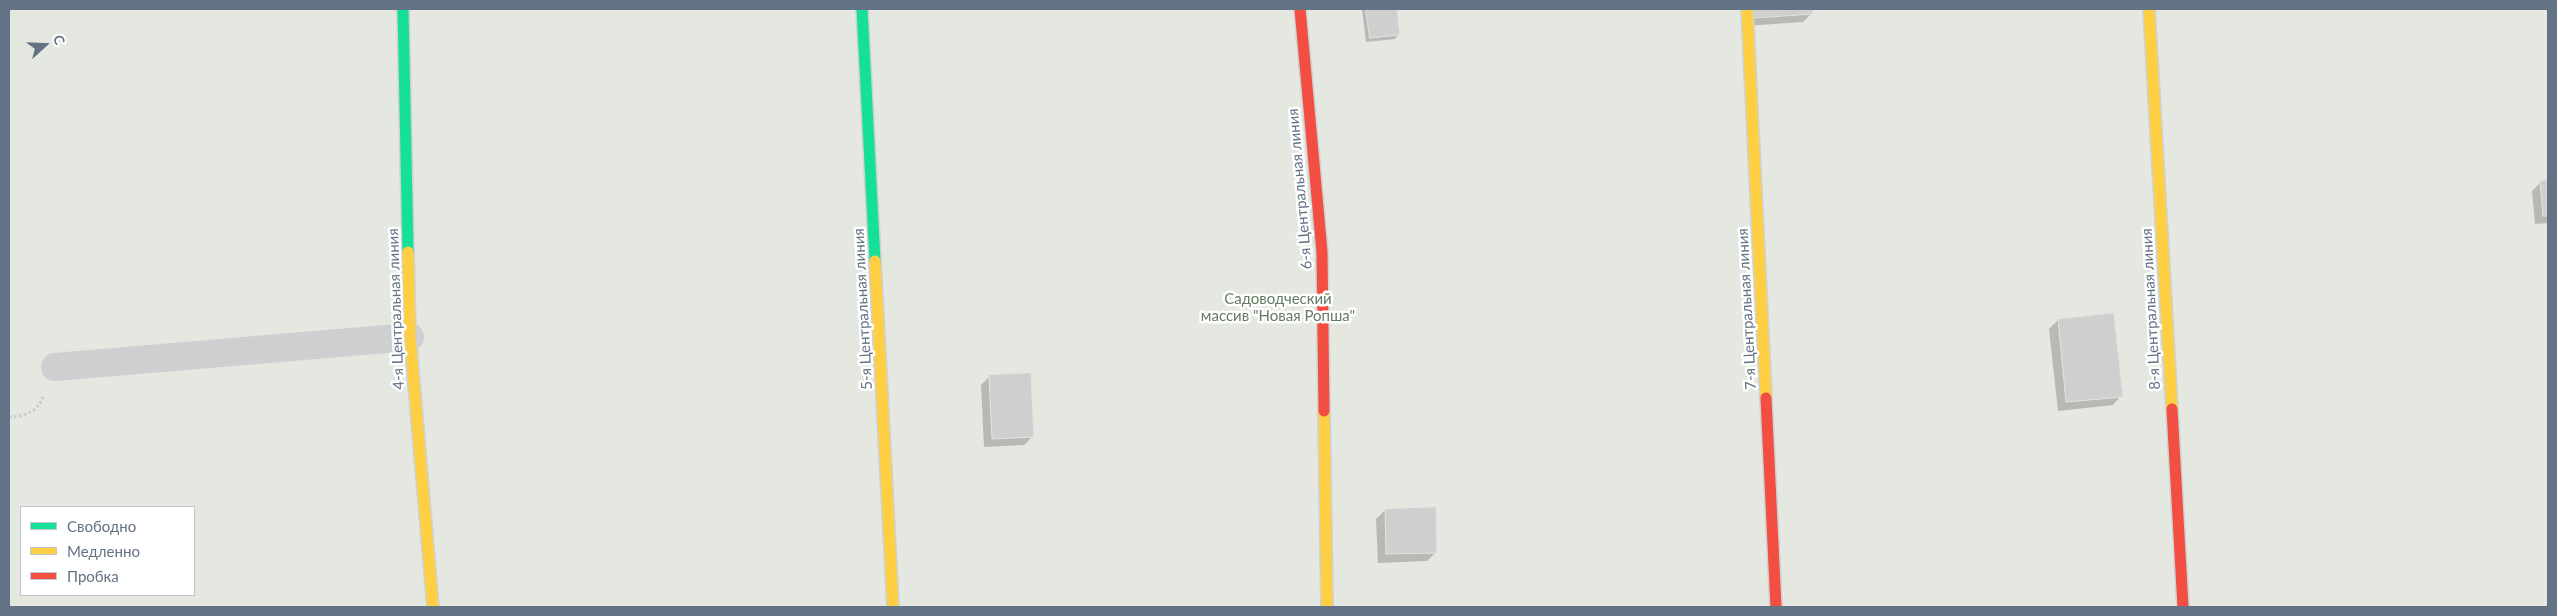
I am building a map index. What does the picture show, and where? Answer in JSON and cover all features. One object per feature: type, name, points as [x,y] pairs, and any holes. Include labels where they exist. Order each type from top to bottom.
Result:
[{"type":"street","name":"4-я Центральная линия","points":[[403,9],[410,337],[433,607]]},
{"type":"street","name":"5-я Центральная линия","points":[[862,9],[893,607]]},
{"type":"street","name":"6-я Центральная линия","points":[[1300,9],[1322,252],[1328,607]]},
{"type":"street","name":"7-я Центральная линия","points":[[1747,9],[1776,607]]},
{"type":"street","name":"8-я Центральная линия","points":[[2149,9],[2183,607]]},
{"type":"street","points":[[55,367],[410,337]]},
{"type":"path","points":[[9,417],[29,414],[41,402],[49,377],[55,367]]},
{"type":"green space","name":"Садоводческий массив \"Новая Ропша\"","points":[[9,9],[2548,9],[2548,607],[9,607]]},
{"type":"building","points":[[1366,9],[1397,9],[1400,35],[1370,38]]},
{"type":"building","points":[[1753,9],[1813,9],[1813,14],[1754,18]]},
{"type":"building","points":[[2548,180],[2548,216],[2543,216],[2540,181]]},
{"type":"building","points":[[2114,313],[2123,397],[2066,402],[2058,319]]},
{"type":"building","points":[[1031,373],[1034,437],[992,439],[989,375]]},
{"type":"building","points":[[1436,507],[1437,553],[1386,554],[1385,509]]},
{"type":"traffic: fast","points":[[403,9],[408,252]]},
{"type":"traffic: fast","points":[[862,9],[875,261]]},
{"type":"traffic: slow","points":[[1747,9],[1766,398]]},
{"type":"traffic: slow","points":[[2149,9],[2172,409]]},
{"type":"traffic: slow","points":[[408,252],[410,337],[433,607]]},
{"type":"traffic: slow","points":[[875,261],[893,607]]},
{"type":"traffic: slow","points":[[1324,411],[1327,607]]},
{"type":"traffic: jam","points":[[1300,9],[1322,252],[1324,411]]},
{"type":"traffic: jam","points":[[1766,398],[1776,607]]},
{"type":"traffic: jam","points":[[2172,409],[2183,607]]}]
